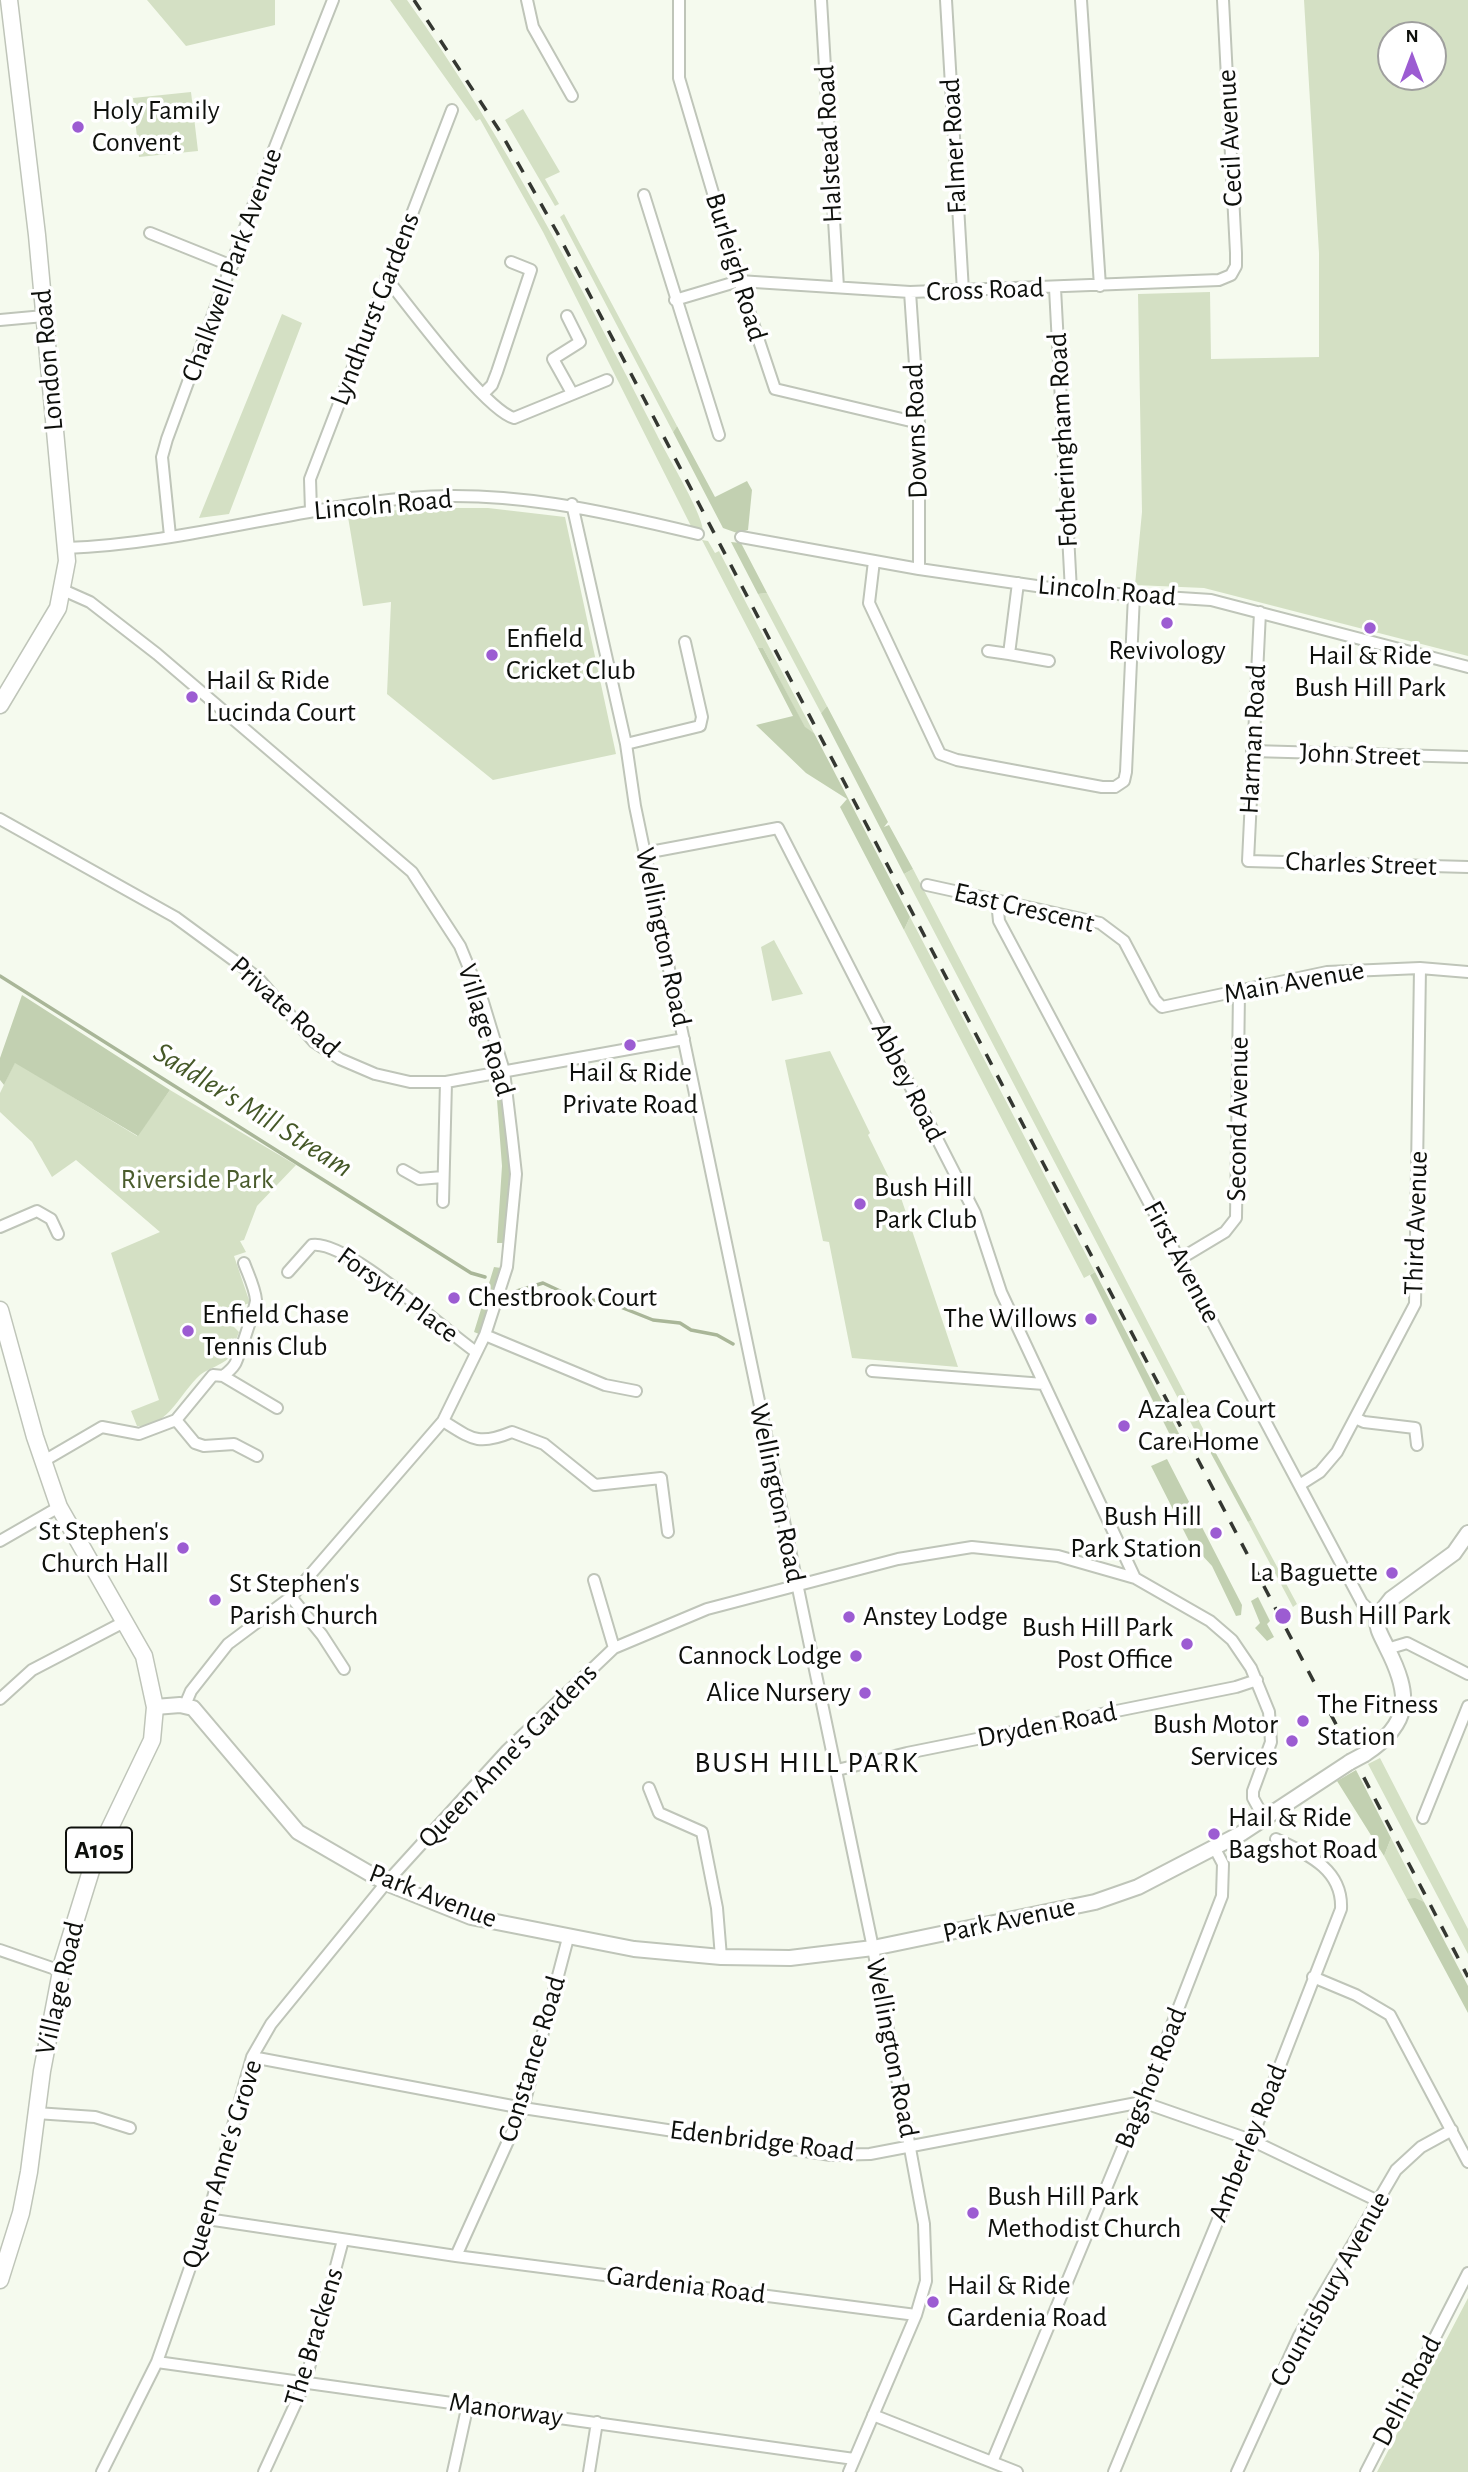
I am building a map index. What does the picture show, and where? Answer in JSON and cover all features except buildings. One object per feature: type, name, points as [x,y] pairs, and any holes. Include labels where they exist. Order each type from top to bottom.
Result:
[{"type":"main road","name":"London Road","points":[[0,705],[48,626],[63,590],[66,548],[44,316],[9,0]]},
{"type":"main road","name":"A105","points":[[0,1310],[42,1461],[59,1507],[147,1662],[155,1707]]},
{"type":"main road","name":"Village Road","points":[[0,2280],[21,2213],[61,1971],[94,1861],[152,1740],[155,1707]]},
{"type":"street","name":"Chalkwell Park Avenue","points":[[170,536],[162,457],[272,152],[333,0]]},
{"type":"street","points":[[527,0],[533,27],[572,96]]},
{"type":"street","name":"Burleigh Road","points":[[679,0],[679,78],[738,281],[775,390],[919,423]]},
{"type":"street","name":"Halstead Road","points":[[821,0],[838,287]]},
{"type":"street","name":"Falmer Road","points":[[946,0],[962,291]]},
{"type":"street","points":[[1081,0],[1100,286]]},
{"type":"street","name":"Cecil Avenue","points":[[1223,0],[1236,253],[1236,266],[1231,275]]},
{"type":"street","name":"Lyndhurst Gardens","points":[[311,511],[310,479],[452,110]]},
{"type":"street","points":[[644,195],[719,435]]},
{"type":"street","points":[[150,233],[232,266]]},
{"type":"street","points":[[482,394],[492,385],[531,270],[511,262]]},
{"type":"street","name":"Cross Road","points":[[738,281],[910,292],[1219,280],[1231,275]]},
{"type":"street","points":[[386,278],[482,394],[505,415],[514,418],[607,380]]},
{"type":"street","points":[[675,300],[738,281]]},
{"type":"street","name":"Fotheringham Road","points":[[1055,288],[1071,591]]},
{"type":"street","name":"Downs Road","points":[[910,292],[919,423],[919,569]]},
{"type":"street","points":[[0,320],[44,316]]},
{"type":"street","points":[[566,316],[580,342],[553,359],[572,394]]},
{"type":"street","name":"Lincoln Road","points":[[66,548],[170,536],[311,511],[436,497],[572,504],[698,534]]},
{"type":"street","name":"Wellington Road","points":[[572,504],[626,744],[645,853],[795,1584],[837,1770],[911,2146],[927,2253],[926,2281],[916,2315],[849,2472]]},
{"type":"street","name":"Lincoln Road","points":[[741,537],[919,569],[1071,591],[1211,600],[1468,667]]},
{"type":"street","points":[[874,561],[869,603],[940,754],[957,760],[1102,787],[1115,788],[1124,781],[1126,772],[1134,595]]},
{"type":"street","points":[[1009,654],[1018,583]]},
{"type":"street","name":"Village Road","points":[[63,590],[90,602],[157,654],[412,872],[460,946],[484,1002],[504,1070],[516,1174],[507,1268],[485,1335],[443,1421],[292,1597],[228,1644],[191,1691],[185,1705]]},
{"type":"street","name":"Harman Road","points":[[1254,861],[1248,860],[1251,751],[1260,612]]},
{"type":"street","points":[[626,744],[700,726],[702,716],[685,642]]},
{"type":"street","points":[[988,650],[1049,661]]},
{"type":"street","name":"John Street","points":[[1251,751],[1468,757]]},
{"type":"street","name":"Private Road","points":[[0,819],[175,917],[258,978],[314,1042],[340,1059],[374,1074],[410,1082],[446,1082],[684,1039]]},
{"type":"street","name":"Abbey Road","points":[[645,853],[778,828],[975,1213],[1001,1292],[1135,1578]]},
{"type":"street","name":"Charles Street","points":[[1254,861],[1468,867]]},
{"type":"street","name":"East Crescent","points":[[927,885],[1084,917],[1113,931],[1124,941],[1155,1000],[1162,1007]]},
{"type":"street","name":"First Avenue","points":[[997,901],[999,921],[1362,1603],[1377,1617],[1378,1630],[1402,1680],[1402,1713],[1394,1731],[1365,1754],[1264,1818]]},
{"type":"street","name":"Main Avenue","points":[[1162,1007],[1327,972],[1420,968],[1468,972]]},
{"type":"street","name":"Third Avenue","points":[[1300,1484],[1330,1462],[1415,1304],[1420,968]]},
{"type":"street","name":"Second Avenue","points":[[1180,1259],[1225,1232],[1237,1218],[1239,992]]},
{"type":"street","points":[[443,1202],[446,1082]]},
{"type":"street","points":[[403,1170],[419,1179],[443,1177]]},
{"type":"street","points":[[0,1227],[37,1211],[47,1215],[58,1234]]},
{"type":"street","name":"Forsyth Place","points":[[288,1272],[312,1245],[328,1245],[377,1275],[476,1352]]},
{"type":"street","points":[[223,1377],[234,1366],[255,1308],[256,1299],[244,1262]]},
{"type":"street","points":[[485,1335],[594,1381],[636,1391]]},
{"type":"street","points":[[878,1374],[1044,1384]]},
{"type":"street","points":[[42,1461],[102,1427],[139,1434],[176,1420],[209,1377],[223,1377],[276,1408]]},
{"type":"street","points":[[1355,1418],[1364,1422],[1415,1428],[1417,1445]]},
{"type":"street","points":[[176,1420],[195,1443],[204,1446],[234,1444],[257,1456]]},
{"type":"street","points":[[443,1421],[473,1440],[489,1441],[512,1432],[544,1444],[595,1485],[661,1478],[668,1532]]},
{"type":"street","points":[[0,1541],[59,1507]]},
{"type":"street","points":[[1377,1617],[1391,1600],[1454,1553],[1468,1533]]},
{"type":"street","name":"Queen Anne's Gardens","points":[[386,1883],[507,1749],[614,1648],[707,1609],[795,1584],[898,1559],[972,1547],[1058,1556],[1135,1578],[1210,1621],[1232,1640],[1257,1680],[1269,1712],[1272,1729],[1265,1762],[1253,1791],[1256,1806],[1264,1818]]},
{"type":"street","points":[[594,1580],[614,1648]]},
{"type":"street","points":[[292,1597],[344,1669]]},
{"type":"street","points":[[0,1699],[32,1670],[124,1622]]},
{"type":"street","points":[[1387,1649],[1407,1643],[1468,1674]]},
{"type":"street","name":"Dryden Road","points":[[837,1770],[920,1750],[1237,1687],[1257,1680]]},
{"type":"street","points":[[155,1707],[185,1705]]},
{"type":"street","name":"Park Avenue","points":[[185,1705],[192,1708],[298,1832],[386,1883],[471,1917],[634,1949],[721,1957],[790,1958],[873,1948],[1095,1902],[1139,1887],[1264,1818]]},
{"type":"street","points":[[1423,1818],[1468,1706]]},
{"type":"street","points":[[649,1788],[659,1813],[702,1832],[718,1908],[721,1957]]},
{"type":"street","name":"Amberley Road","points":[[1114,2472],[1336,1926],[1342,1897],[1338,1884],[1327,1869],[1276,1839]]},
{"type":"street","name":"Bagshot Road","points":[[992,2462],[1142,2102],[1222,1896],[1225,1875],[1214,1847]]},
{"type":"street","name":"Queen Anne's Grove","points":[[102,2472],[157,2362],[207,2219],[252,2057],[271,2024],[386,1883]]},
{"type":"street","name":"Constance Road","points":[[456,2256],[523,2108],[568,1938]]},
{"type":"street","points":[[0,1950],[61,1971]]},
{"type":"street","points":[[1313,1977],[1356,1995],[1390,2015],[1468,2162]]},
{"type":"street","name":"Edenbridge Road","points":[[252,2057],[523,2108],[831,2155],[870,2154],[1142,2102]]},
{"type":"street","points":[[1142,2102],[1251,2140],[1378,2201]]},
{"type":"street","points":[[36,2112],[96,2117],[130,2128]]},
{"type":"street","name":"Countisbury Avenue","points":[[1237,2472],[1299,2336],[1396,2170],[1422,2147],[1451,2130]]},
{"type":"street","name":"Gardenia Road","points":[[207,2219],[456,2256],[916,2315]]},
{"type":"street","name":"The Brackens","points":[[264,2472],[305,2383],[343,2240]]},
{"type":"street","name":"Delhi Road","points":[[1366,2472],[1468,2273]]},
{"type":"street","name":"Manorway","points":[[157,2362],[854,2459]]},
{"type":"street","points":[[453,2472],[468,2404]]},
{"type":"street","points":[[873,2415],[1017,2472]]},
{"type":"street","points":[[589,2472],[597,2422]]},
{"type":"green space","points":[[147,0],[275,0],[275,25],[186,46]]},
{"type":"green space","points":[[390,0],[407,0],[509,158],[683,484],[703,531],[692,528],[543,232],[480,119],[476,121]]},
{"type":"green space","points":[[1304,0],[1468,0],[1468,656],[1204,588],[1135,585],[1142,512],[1138,294],[1210,292],[1211,359],[1319,357],[1319,253]]},
{"type":"green space","points":[[191,92],[198,151],[139,157],[133,98]]},
{"type":"green space","points":[[523,109],[560,172],[545,179],[559,204],[555,206],[505,120]]},
{"type":"green space","points":[[564,214],[677,426],[673,432],[560,217]]},
{"type":"green space","points":[[282,314],[302,323],[229,514],[199,518]]},
{"type":"green space","points":[[677,426],[715,497],[747,481],[752,490],[748,530],[737,533],[723,528],[673,432]]},
{"type":"green space","name":"Enfield Cricket Club","points":[[411,508],[488,508],[565,517],[616,754],[493,780],[387,694],[391,602],[363,606],[348,517]]},
{"type":"green space","points":[[702,540],[708,541],[715,553],[719,551],[814,733],[805,728],[763,648],[758,648]]},
{"type":"green space","points":[[731,542],[741,543],[767,593],[758,594]]},
{"type":"green space","points":[[767,593],[827,706],[821,713],[758,594]]},
{"type":"green space","points":[[758,648],[763,648],[805,727],[814,733],[910,917],[904,930],[840,807],[847,799],[806,773],[756,725],[793,716]]},
{"type":"green space","points":[[827,706],[888,822],[884,827],[889,825],[913,869],[904,874],[821,713]]},
{"type":"green space","points":[[913,869],[1212,1446],[1205,1450],[904,874]]},
{"type":"green space","points":[[910,917],[1095,1272],[1084,1278],[904,930]]},
{"type":"green space","points":[[774,940],[803,994],[772,1001],[761,947]]},
{"type":"green space","points":[[22,995],[170,1090],[138,1136],[15,1063],[4,1085],[0,1080],[0,1058]]},
{"type":"green space","name":"Bush Hill Park Club","points":[[830,1051],[895,1190],[898,1189],[958,1367],[852,1358],[829,1242],[823,1241],[785,1060]]},
{"type":"green space","name":"Riverside Park","points":[[15,1062],[137,1136],[170,1090],[296,1165],[257,1206],[244,1240],[240,1241],[246,1252],[234,1256],[250,1303],[240,1306],[232,1325],[239,1332],[236,1340],[231,1342],[229,1358],[200,1375],[173,1408],[148,1425],[137,1426],[131,1411],[159,1400],[111,1253],[160,1232],[76,1160],[52,1177],[32,1142],[0,1112],[0,1093]]},
{"type":"green space","points":[[503,1085],[510,1167],[504,1243],[497,1243],[502,1166],[496,1087]]},
{"type":"green space","points":[[494,1267],[501,1268],[479,1334],[474,1332]]},
{"type":"green space","points":[[1095,1272],[1187,1449],[1179,1453],[1090,1275]]},
{"type":"green space","points":[[1212,1446],[1252,1520],[1248,1522],[1208,1448]]},
{"type":"green space","points":[[1167,1459],[1242,1605],[1241,1615],[1236,1616],[1212,1566],[1189,1541],[1151,1466]]},
{"type":"green space","points":[[1252,1520],[1297,1604],[1293,1607],[1248,1522]]},
{"type":"green space","points":[[1258,1597],[1270,1621],[1267,1624],[1274,1637],[1267,1641],[1255,1628],[1260,1623],[1251,1601]]},
{"type":"green space","points":[[1380,1758],[1468,1929],[1468,1954],[1368,1764]]},
{"type":"green space","points":[[1356,1770],[1391,1838],[1384,1856],[1337,1781]]},
{"type":"green space","points":[[1391,1838],[1424,1902],[1407,1899],[1384,1856]]},
{"type":"green space","points":[[1415,1898],[1424,1902],[1468,1986],[1468,2013],[1407,1899]]},
{"type":"green space","points":[[1468,2298],[1468,2472],[1377,2472]]},
{"type":"waterway","name":"Saddler's Mill Stream","points":[[0,976],[471,1273],[485,1277]]},
{"type":"waterway","name":"Saddler's Mill Stream","points":[[517,1291],[543,1283],[575,1298],[608,1302],[653,1320],[680,1323],[691,1330],[717,1335],[733,1344]]},
{"type":"railway","points":[[414,0],[501,133],[558,234],[1468,1977]]},
{"type":"place","name":"Holy Family Convent","points":[[78,127]]},
{"type":"place","name":"Revivology","points":[[1167,623]]},
{"type":"place","name":"Hail & Ride Bush Hill Park","points":[[1370,628]]},
{"type":"place","name":"Enfield Cricket Club","points":[[492,655]]},
{"type":"place","name":"Hail & Ride Lucinda Court","points":[[192,697]]},
{"type":"place","name":"Hail & Ride Private Road","points":[[630,1045]]},
{"type":"place","name":"Bush Hill Park Club","points":[[860,1204]]},
{"type":"place","name":"Chestbrook Court","points":[[454,1298]]},
{"type":"place","name":"The Willows","points":[[1091,1319]]},
{"type":"place","name":"Enfield Chase Tennis Club","points":[[188,1331]]},
{"type":"place","name":"Azalea Court Care Home","points":[[1124,1426]]},
{"type":"place","name":"Bush Hill Park Station","points":[[1216,1533]]},
{"type":"place","name":"St Stephen's Church Hall","points":[[183,1548]]},
{"type":"place","name":"La Baguette","points":[[1392,1573]]},
{"type":"place","name":"St Stephen's Parish Church","points":[[215,1600]]},
{"type":"place","name":"Bush Hill Park","points":[[1283,1616]]},
{"type":"place","name":"Anstey Lodge","points":[[849,1617]]},
{"type":"place","name":"Bush Hill Park Post Office","points":[[1187,1644]]},
{"type":"place","name":"Cannock Lodge","points":[[856,1656]]},
{"type":"place","name":"Alice Nursery","points":[[865,1693]]},
{"type":"place","name":"The Fitness Station","points":[[1303,1721]]},
{"type":"place","name":"Bush Motor Services","points":[[1292,1741]]},
{"type":"place","name":"Hail & Ride Bagshot Road","points":[[1214,1834]]},
{"type":"place","name":"Bush Hill Park Methodist Church","points":[[973,2213]]},
{"type":"place","name":"Hail & Ride Gardenia Road","points":[[933,2302]]},
{"type":"district","name":"BUSH HILL PARK","points":[[807,1763]]}]
